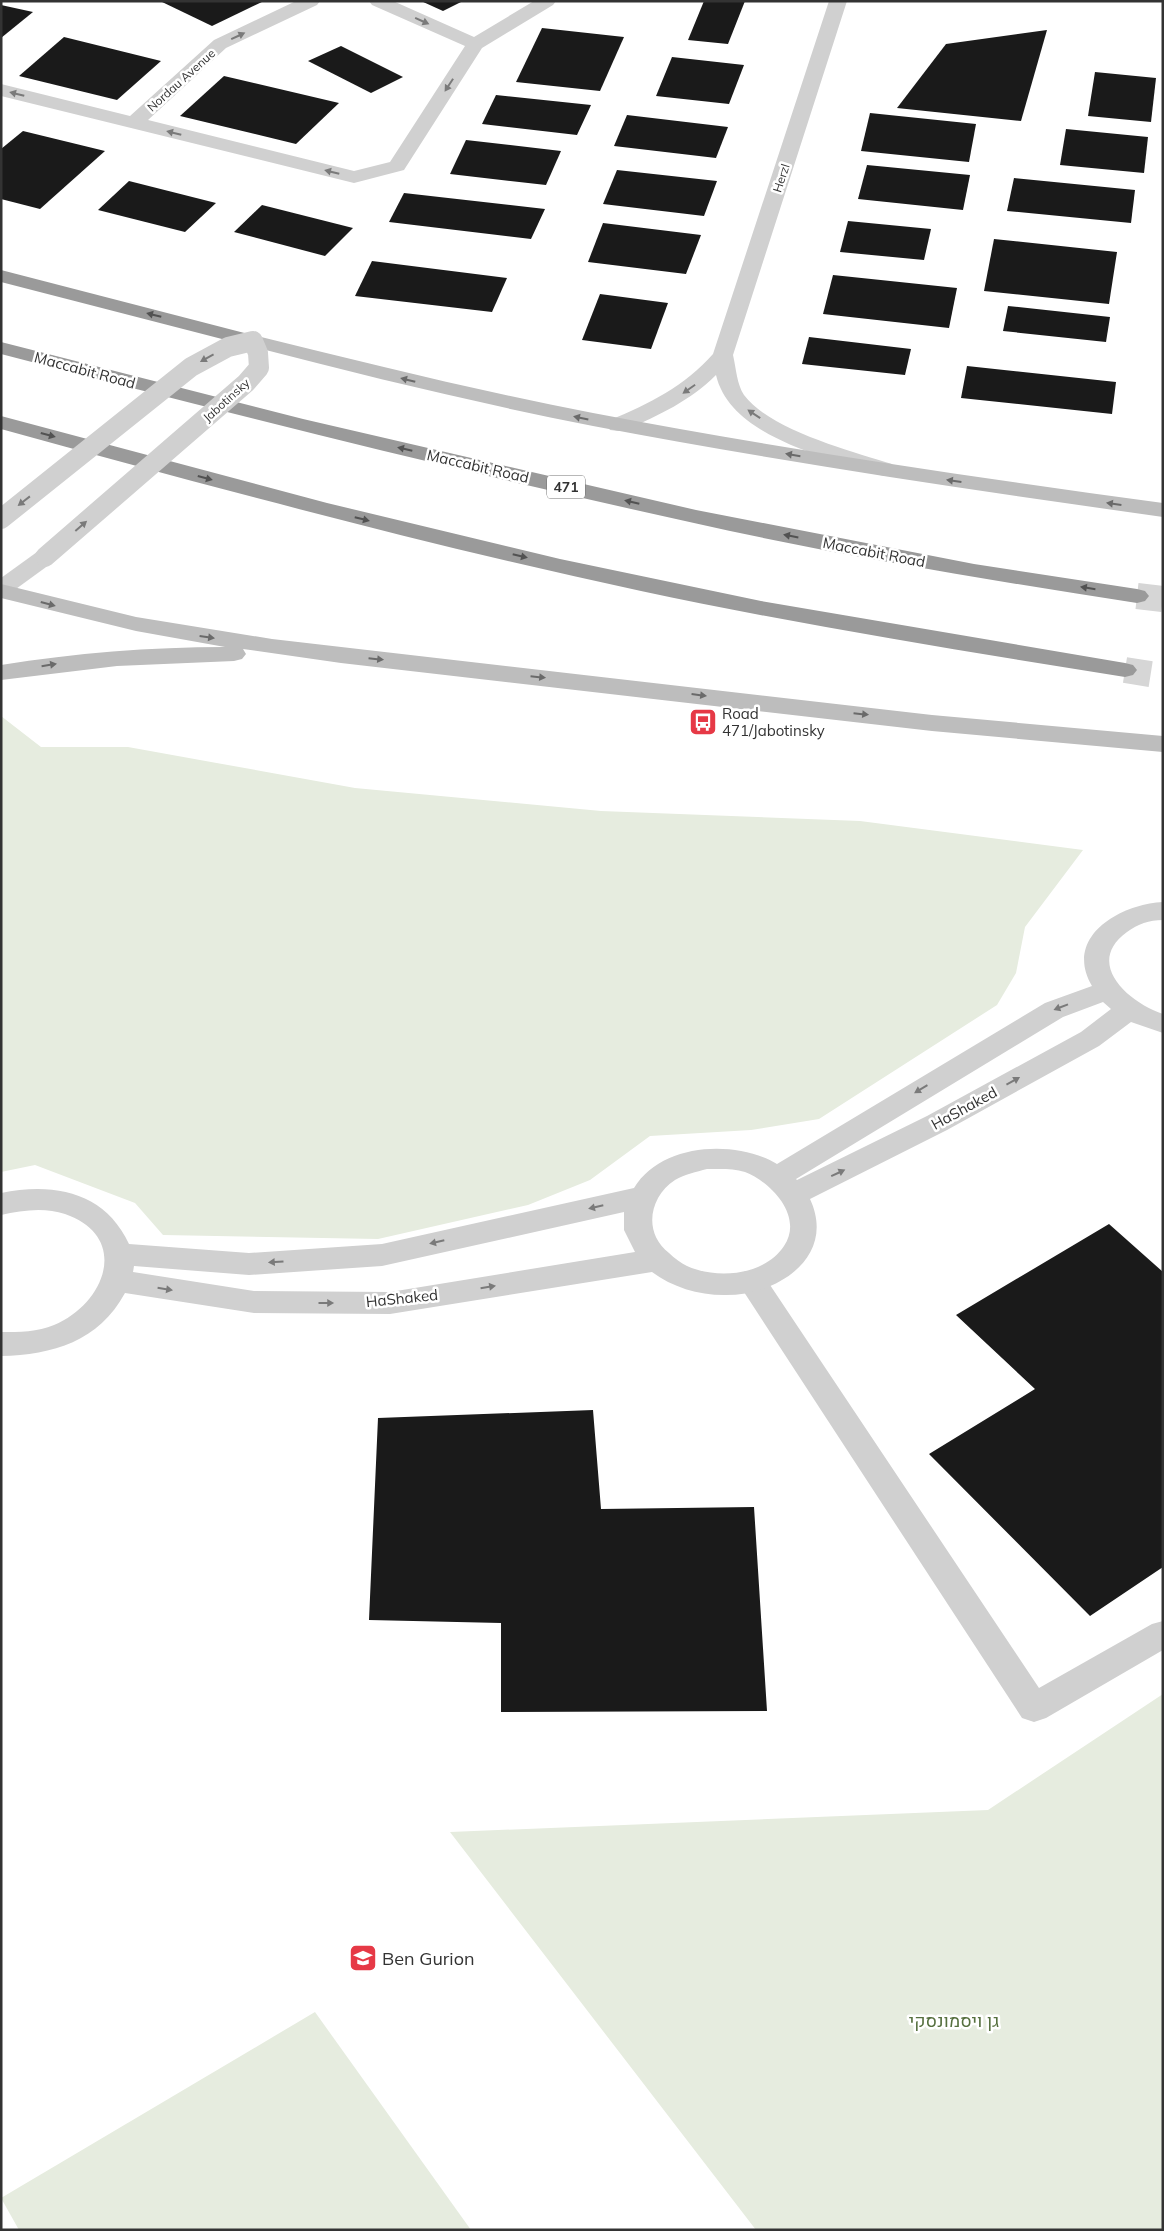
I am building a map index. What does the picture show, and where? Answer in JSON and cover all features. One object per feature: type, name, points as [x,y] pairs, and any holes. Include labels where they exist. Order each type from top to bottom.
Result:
[{"type":"highway","points":[[1,276],[252,340]]},
{"type":"highway","name":"Maccabit Road","points":[[1,348],[301,425],[696,516],[974,571],[1137,596]]},
{"type":"highway","points":[[1,422],[226,484],[395,527],[642,584],[824,620],[1125,670]]},
{"type":"main road","points":[[252,340],[455,391],[618,425],[895,473],[1163,510]]},
{"type":"main road","points":[[1,590],[90,615],[165,631],[328,654],[1002,729],[1163,744]]},
{"type":"main road","points":[[1,673],[77,660],[140,656],[328,654]]},
{"type":"street","name":"Nordau Avenue","points":[[134,123],[220,44],[312,1]]},
{"type":"street","points":[[378,1],[475,44]]},
{"type":"street","points":[[1,90],[354,177],[397,166],[475,44],[547,1]]},
{"type":"street","name":"Herzl","points":[[723,355],[838,1]]},
{"type":"street","points":[[1,518],[191,367],[228,347],[252,340]]},
{"type":"street","name":"Jabotinsky","points":[[1,590],[44,558],[246,384],[259,368],[258,352],[252,340]]},
{"type":"street","points":[[618,425],[658,408],[694,386],[708,374],[723,355]]},
{"type":"street","points":[[723,355],[727,381],[736,398],[748,411],[776,428],[819,447],[895,473]]},
{"type":"street","points":[[1163,911],[1134,916],[1114,926],[1101,941],[1096,958],[1099,977],[1110,995],[1128,1010],[1163,1024]]},
{"type":"street","points":[[785,1186],[1054,1010],[1107,990]]},
{"type":"street","name":"HaShaked","points":[[785,1186],[861,1162],[1090,1039],[1128,1010]]},
{"type":"street","points":[[707,1159],[725,1159],[753,1164],[785,1186],[802,1209],[803,1231],[795,1252],[777,1269],[752,1280],[736,1284],[707,1283],[679,1275],[656,1260],[642,1241],[637,1218],[643,1196],[658,1178],[680,1166],[707,1159]]},
{"type":"street","points":[[118,1267],[249,1264],[382,1255],[643,1196]]},
{"type":"street","points":[[1,1204],[15,1200],[46,1199],[73,1205],[96,1218],[113,1236],[118,1267],[105,1304],[84,1323],[56,1338],[25,1345],[1,1344]]},
{"type":"street","name":"HaShaked","points":[[118,1267],[254,1302],[390,1303],[656,1260]]},
{"type":"street","points":[[752,1280],[1034,1708],[1163,1634]]},
{"type":"green space","points":[[1,716],[41,747],[128,747],[355,788],[601,811],[860,821],[1083,850],[1025,927],[1016,973],[997,1005],[819,1119],[751,1130],[650,1136],[590,1180],[528,1205],[378,1239],[163,1235],[135,1203],[35,1165],[1,1172]]},
{"type":"green space","name":"גן ויסמונסקי","points":[[1163,1694],[1163,2230],[756,2230],[450,1832],[988,1810]]},
{"type":"green space","points":[[315,2012],[471,2230],[19,2230],[1,2198]]},
{"type":"building","points":[[160,1],[264,1],[212,26]]},
{"type":"building","points":[[421,1],[463,1],[443,11]]},
{"type":"building","points":[[704,1],[745,1],[728,44],[688,40]]},
{"type":"building","points":[[1,5],[33,12],[1,38]]},
{"type":"building","points":[[542,28],[624,37],[600,91],[516,82]]},
{"type":"building","points":[[1047,30],[1021,121],[897,108],[946,44]]},
{"type":"building","points":[[64,37],[161,61],[117,100],[19,76]]},
{"type":"building","points":[[341,46],[403,77],[371,93],[308,61]]},
{"type":"building","points":[[672,57],[744,65],[729,104],[656,96]]},
{"type":"building","points":[[1095,72],[1156,78],[1151,122],[1088,116]]},
{"type":"building","points":[[224,76],[339,103],[296,144],[180,116]]},
{"type":"building","points":[[496,95],[591,105],[577,135],[482,124]]},
{"type":"building","points":[[870,113],[976,124],[969,162],[861,151]]},
{"type":"building","points":[[627,115],[728,127],[716,158],[614,146]]},
{"type":"building","points":[[1066,129],[1148,137],[1144,173],[1060,165]]},
{"type":"building","points":[[23,131],[105,151],[40,209],[1,199],[1,149]]},
{"type":"building","points":[[466,140],[561,151],[546,185],[450,174]]},
{"type":"building","points":[[867,165],[970,175],[963,210],[858,199]]},
{"type":"building","points":[[617,170],[717,181],[704,216],[603,204]]},
{"type":"building","points":[[1014,178],[1135,190],[1131,223],[1007,211]]},
{"type":"building","points":[[129,181],[216,203],[185,232],[98,210]]},
{"type":"building","points":[[404,193],[545,209],[531,239],[389,222]]},
{"type":"building","points":[[262,205],[353,228],[325,256],[234,232]]},
{"type":"building","points":[[848,221],[931,229],[924,260],[840,252]]},
{"type":"building","points":[[603,223],[701,235],[686,274],[588,262]]},
{"type":"building","points":[[994,239],[1117,252],[1109,304],[984,291]]},
{"type":"building","points":[[372,261],[507,278],[492,312],[355,296]]},
{"type":"building","points":[[833,275],[957,288],[949,328],[823,314]]},
{"type":"building","points":[[600,294],[668,303],[651,349],[582,340]]},
{"type":"building","points":[[1008,306],[1110,317],[1106,342],[1003,331]]},
{"type":"building","points":[[809,337],[911,349],[905,375],[802,364]]},
{"type":"building","points":[[967,366],[1116,382],[1112,414],[961,398]]},
{"type":"building","points":[[1109,1224],[1163,1272],[1163,1567],[1090,1616],[929,1454],[1035,1389],[956,1315]]},
{"type":"building","points":[[593,1410],[601,1509],[754,1507],[767,1711],[501,1712],[501,1623],[369,1620],[378,1418]]},
{"type":"tunnel","points":[[1137,596],[1163,599]]},
{"type":"tunnel","points":[[1125,670],[1163,676]]},
{"type":"place","name":"Road 471/Jabotinsky","points":[[703,722]]},
{"type":"place","name":"Ben Gurion","points":[[363,1958]]}]
